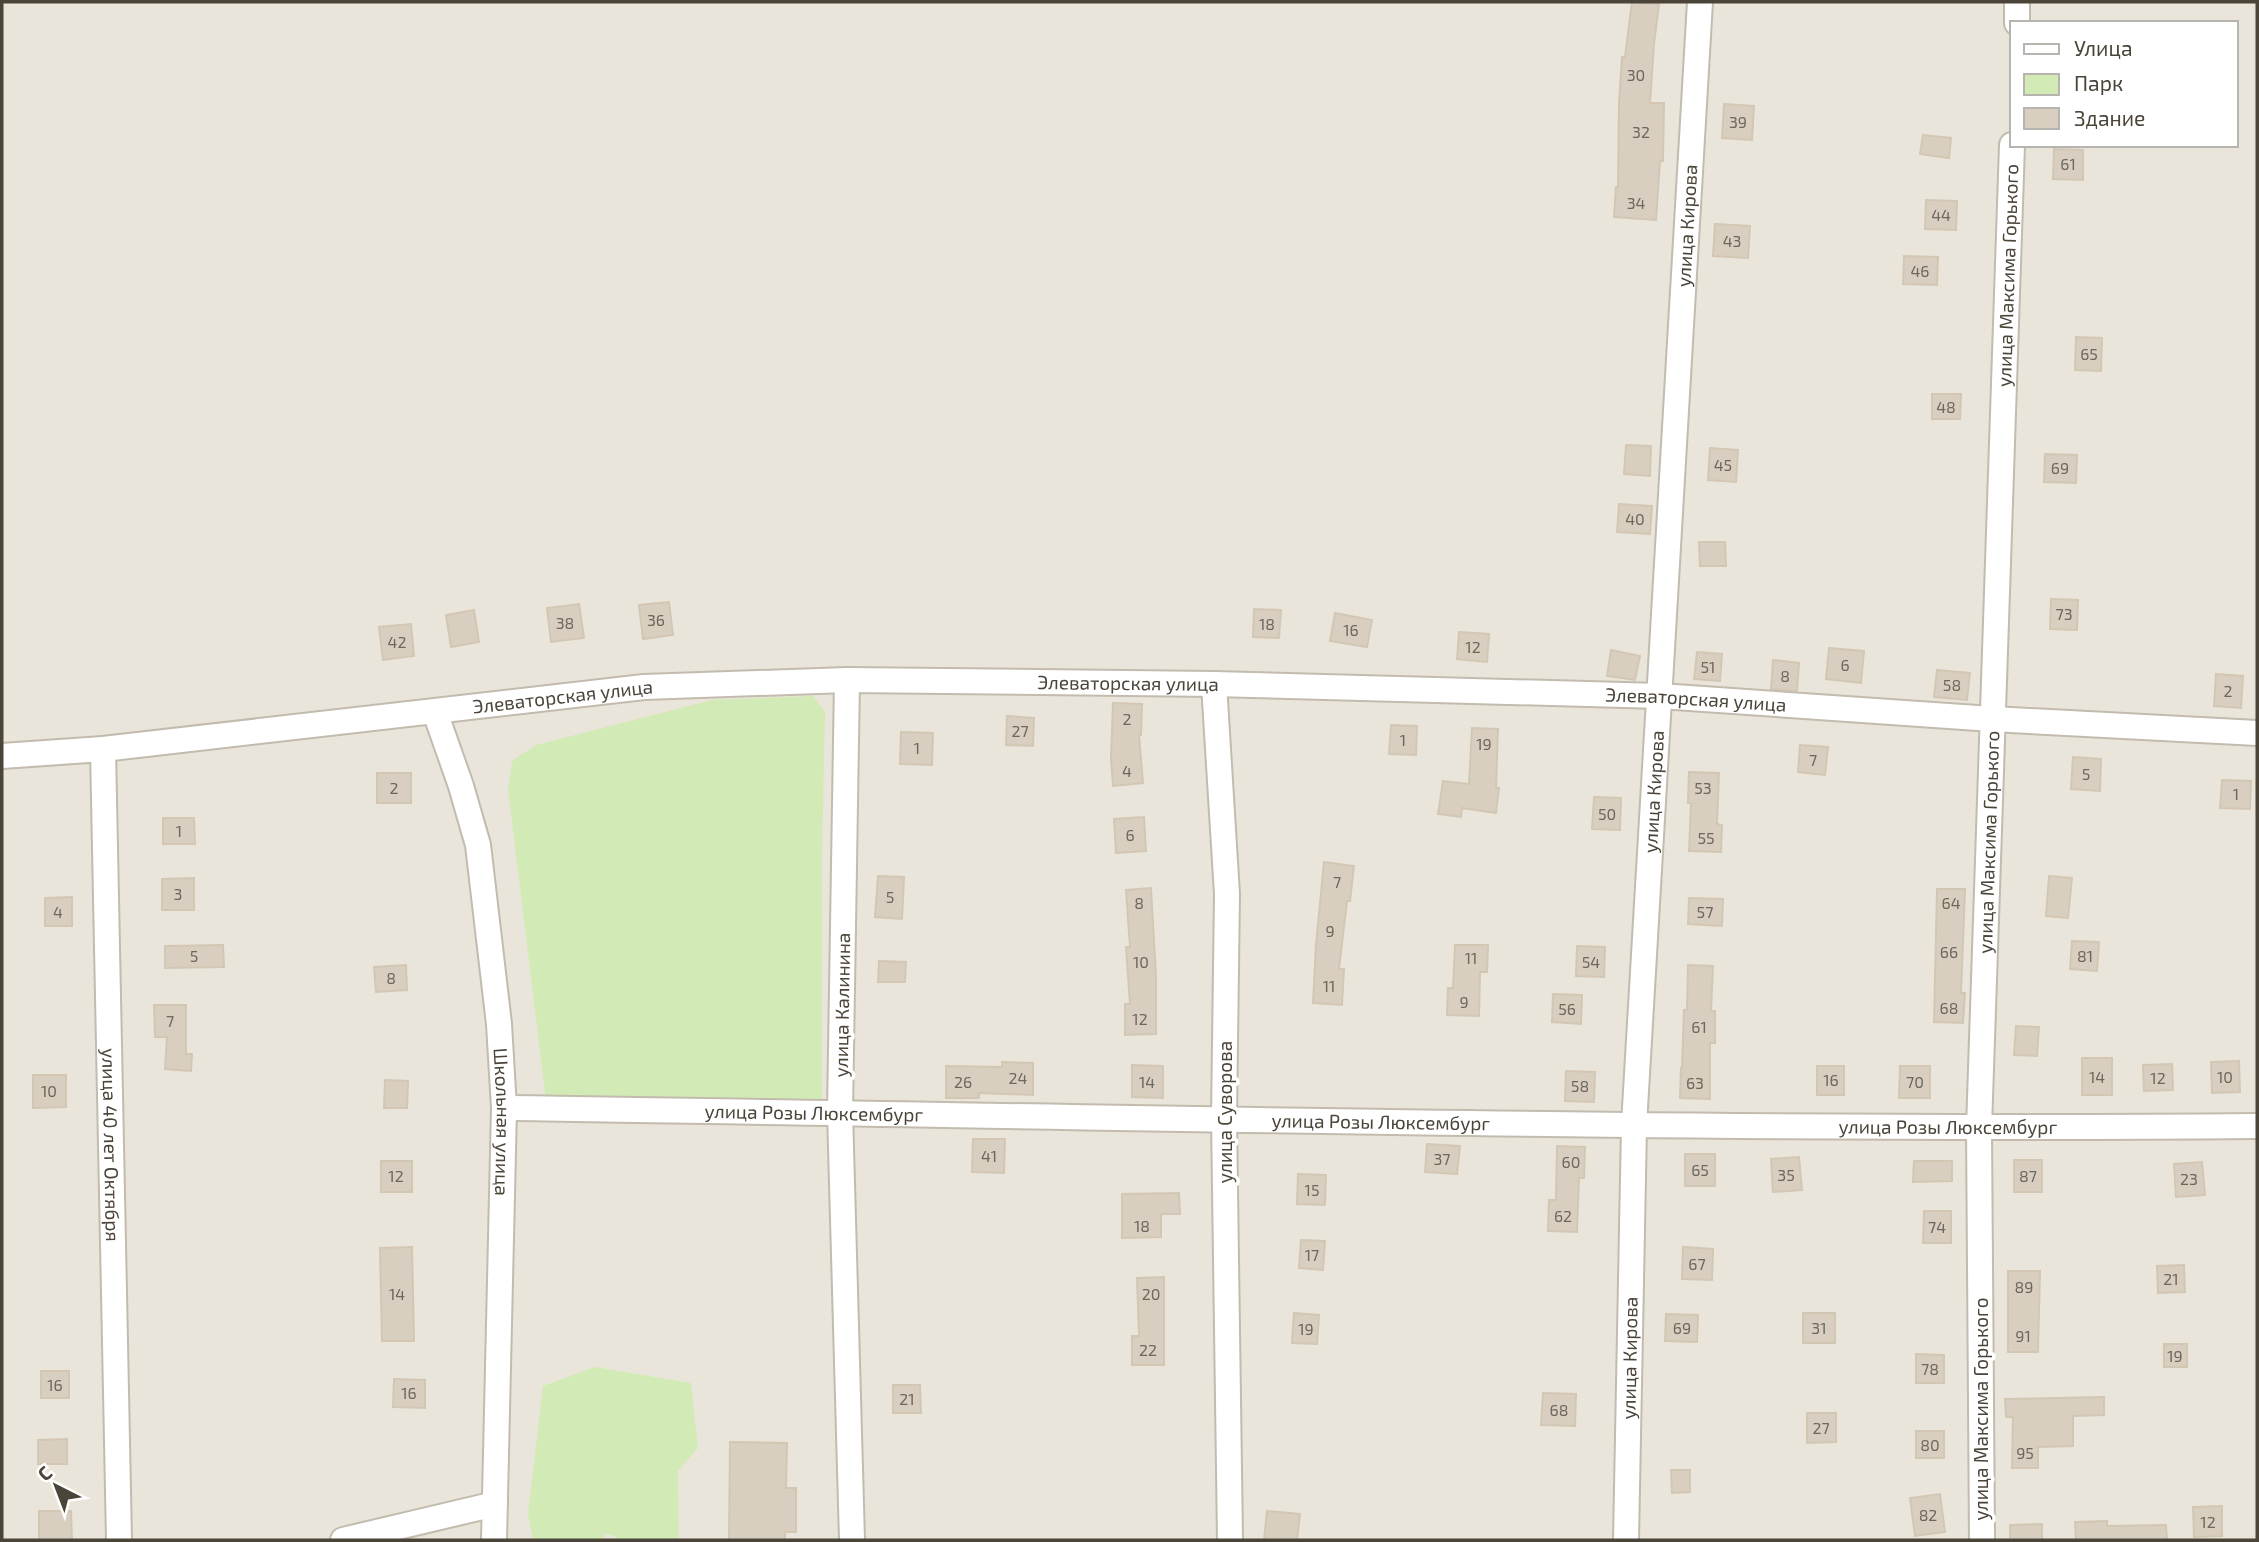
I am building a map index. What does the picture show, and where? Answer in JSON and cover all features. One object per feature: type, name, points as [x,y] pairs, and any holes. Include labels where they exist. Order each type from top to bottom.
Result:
[{"type":"street","name":"улица Кирова","points":[[1626,1540],[1633,1125],[1700,2]]},
{"type":"street","points":[[2017,2],[2017,21]]},
{"type":"street","name":"улица Максима Горького","points":[[1982,1540],[1979,1128],[2012,147]]},
{"type":"street","name":"Элеваторская улица","points":[[2,756],[103,749],[644,687],[848,680],[1214,684],[1660,696],[1992,719],[2257,733]]},
{"type":"street","name":"улица Калинина","points":[[848,680],[840,1112],[852,1540]]},
{"type":"street","name":"улица Суворова","points":[[1214,684],[1227,894],[1224,1118],[1230,1540]]},
{"type":"street","name":"Школьная улица","points":[[435,712],[478,845],[499,1024],[504,1108],[494,1540]]},
{"type":"street","name":"улица 40 лет Октября","points":[[103,749],[119,1540]]},
{"type":"street","name":"улица Розы Люксембург","points":[[504,1108],[1633,1125],[1979,1128],[2257,1126]]},
{"type":"street","points":[[343,1540],[495,1504]]},
{"type":"shaded area","points":[[2,2],[2257,2],[2257,1540],[2,1540]]},
{"type":"green space","points":[[813,696],[825,712],[822,1106],[546,1101],[508,789],[512,761],[536,745],[712,700]]},
{"type":"green space","points":[[595,1367],[691,1383],[698,1448],[678,1471],[679,1540],[618,1540],[615,1536],[605,1534],[603,1540],[533,1540],[528,1514],[543,1386]]},
{"type":"building","points":[[1632,2],[1659,4],[1650,103],[1664,103],[1663,161],[1660,161],[1656,220],[1614,217],[1618,187],[1622,57],[1625,57]]},
{"type":"building","points":[[1724,104],[1754,106],[1752,140],[1722,138]]},
{"type":"building","points":[[1923,135],[1951,138],[1949,158],[1920,154]]},
{"type":"building","points":[[2054,149],[2083,150],[2083,180],[2053,179]]},
{"type":"building","points":[[1926,200],[1957,201],[1956,230],[1925,229]]},
{"type":"building","points":[[1715,224],[1750,226],[1748,258],[1713,256]]},
{"type":"building","points":[[1904,256],[1938,257],[1937,285],[1903,284]]},
{"type":"building","points":[[2076,337],[2102,338],[2101,371],[2075,370]]},
{"type":"building","points":[[1932,394],[1961,394],[1960,419],[1932,419]]},
{"type":"building","points":[[1626,445],[1651,446],[1650,476],[1624,474]]},
{"type":"building","points":[[1710,448],[1738,450],[1736,482],[1708,480]]},
{"type":"building","points":[[2045,454],[2077,455],[2076,483],[2044,482]]},
{"type":"building","points":[[1619,504],[1652,506],[1650,534],[1617,532]]},
{"type":"building","points":[[1699,542],[1725,542],[1726,566],[1700,566]]},
{"type":"building","points":[[2051,599],[2078,600],[2077,630],[2050,629]]},
{"type":"building","points":[[669,602],[673,635],[643,639],[639,605]]},
{"type":"building","points":[[579,604],[584,638],[551,642],[547,608]]},
{"type":"building","points":[[1254,609],[1281,610],[1279,638],[1253,637]]},
{"type":"building","points":[[474,610],[479,642],[451,647],[446,615]]},
{"type":"building","points":[[1335,613],[1372,620],[1367,647],[1330,641]]},
{"type":"building","points":[[411,624],[414,656],[383,660],[379,627]]},
{"type":"building","points":[[1459,632],[1489,634],[1487,662],[1457,659]]},
{"type":"building","points":[[1829,648],[1864,651],[1861,683],[1826,679]]},
{"type":"building","points":[[1611,650],[1640,656],[1635,680],[1607,676]]},
{"type":"building","points":[[1697,652],[1722,654],[1720,681],[1694,679]]},
{"type":"building","points":[[1773,660],[1799,663],[1797,691],[1771,689]]},
{"type":"building","points":[[1937,670],[1970,673],[1967,700],[1934,697]]},
{"type":"building","points":[[2216,674],[2243,676],[2241,708],[2214,706]]},
{"type":"building","points":[[1113,703],[1142,704],[1139,735],[1143,783],[1113,786]]},
{"type":"building","points":[[1007,716],[1034,718],[1033,746],[1006,745]]},
{"type":"building","points":[[1391,725],[1417,726],[1416,755],[1389,754]]},
{"type":"building","points":[[1472,728],[1498,729],[1496,788],[1499,788],[1496,813],[1462,808],[1461,817],[1438,814],[1443,781],[1469,784]]},
{"type":"building","points":[[901,732],[933,733],[932,765],[900,764]]},
{"type":"building","points":[[1800,745],[1828,747],[1825,775],[1798,772]]},
{"type":"building","points":[[2073,757],[2101,759],[2100,791],[2071,789]]},
{"type":"building","points":[[1689,772],[1719,773],[1717,824],[1722,825],[1721,852],[1689,851]]},
{"type":"building","points":[[377,773],[411,773],[411,803],[377,803]]},
{"type":"building","points":[[2222,780],[2251,781],[2250,809],[2220,808]]},
{"type":"building","points":[[1594,797],[1621,798],[1620,830],[1592,829]]},
{"type":"building","points":[[1144,817],[1146,851],[1116,853],[1114,819]]},
{"type":"building","points":[[163,818],[194,818],[195,844],[163,844]]},
{"type":"building","points":[[1324,862],[1354,866],[1339,969],[1344,969],[1342,1005],[1313,1003]]},
{"type":"building","points":[[878,876],[904,877],[902,919],[875,917]]},
{"type":"building","points":[[2049,876],[2072,878],[2068,918],[2046,916]]},
{"type":"building","points":[[194,878],[194,910],[162,910],[162,879]]},
{"type":"building","points":[[1151,888],[1156,1034],[1125,1035],[1125,1004],[1130,1004],[1126,890]]},
{"type":"building","points":[[1937,889],[1965,889],[1961,993],[1965,993],[1963,1023],[1934,1022]]},
{"type":"building","points":[[72,897],[72,926],[45,926],[45,898]]},
{"type":"building","points":[[1689,898],[1723,899],[1722,926],[1688,924]]},
{"type":"building","points":[[2072,941],[2099,942],[2097,971],[2070,969]]},
{"type":"building","points":[[223,945],[224,967],[165,968],[165,946]]},
{"type":"building","points":[[1455,945],[1488,945],[1487,972],[1480,972],[1479,1016],[1447,1015],[1448,988],[1453,988]]},
{"type":"building","points":[[1577,946],[1605,947],[1604,977],[1576,976]]},
{"type":"building","points":[[879,961],[906,962],[905,982],[878,982]]},
{"type":"building","points":[[406,965],[407,990],[376,992],[374,967]]},
{"type":"building","points":[[1688,965],[1713,966],[1711,1011],[1715,1011],[1715,1043],[1710,1043],[1710,1099],[1680,1098]]},
{"type":"building","points":[[1553,994],[1582,995],[1581,1024],[1552,1022]]},
{"type":"building","points":[[154,1005],[186,1005],[186,1054],[192,1054],[191,1071],[165,1069],[167,1037],[155,1037]]},
{"type":"building","points":[[2016,1026],[2039,1027],[2037,1056],[2014,1055]]},
{"type":"building","points":[[2082,1058],[2112,1058],[2112,1095],[2082,1095]]},
{"type":"building","points":[[2239,1061],[2240,1092],[2212,1093],[2211,1062]]},
{"type":"building","points":[[1002,1062],[1033,1063],[1033,1095],[979,1093],[979,1098],[946,1098],[946,1066],[1002,1067]]},
{"type":"building","points":[[2172,1064],[2173,1090],[2144,1091],[2143,1065]]},
{"type":"building","points":[[1132,1065],[1163,1066],[1163,1098],[1132,1097]]},
{"type":"building","points":[[1817,1066],[1844,1066],[1844,1095],[1817,1095]]},
{"type":"building","points":[[1900,1066],[1930,1066],[1930,1098],[1899,1098]]},
{"type":"building","points":[[1566,1071],[1595,1072],[1594,1102],[1565,1101]]},
{"type":"building","points":[[33,1075],[66,1075],[66,1107],[33,1108]]},
{"type":"building","points":[[385,1080],[408,1081],[407,1108],[384,1108]]},
{"type":"building","points":[[973,1139],[1005,1139],[1004,1173],[972,1172]]},
{"type":"building","points":[[1427,1144],[1460,1146],[1457,1174],[1425,1172]]},
{"type":"building","points":[[1557,1146],[1585,1147],[1584,1178],[1579,1178],[1577,1232],[1548,1231],[1549,1200],[1556,1200]]},
{"type":"building","points":[[1685,1154],[1715,1154],[1715,1186],[1685,1186]]},
{"type":"building","points":[[1799,1157],[1802,1190],[1773,1192],[1771,1159]]},
{"type":"building","points":[[2014,1160],[2042,1160],[2042,1192],[2014,1192]]},
{"type":"building","points":[[381,1161],[412,1161],[412,1192],[381,1192]]},
{"type":"building","points":[[1914,1161],[1952,1161],[1952,1181],[1913,1182]]},
{"type":"building","points":[[2202,1162],[2205,1195],[2176,1197],[2174,1164]]},
{"type":"building","points":[[1298,1174],[1326,1175],[1325,1205],[1297,1204]]},
{"type":"building","points":[[1179,1193],[1180,1214],[1161,1214],[1161,1237],[1122,1238],[1122,1194]]},
{"type":"building","points":[[1924,1211],[1951,1211],[1951,1243],[1923,1243]]},
{"type":"building","points":[[1301,1240],[1325,1241],[1323,1270],[1299,1268]]},
{"type":"building","points":[[412,1247],[414,1341],[382,1341],[380,1248]]},
{"type":"building","points":[[1683,1247],[1713,1249],[1712,1280],[1682,1279]]},
{"type":"building","points":[[2184,1265],[2185,1292],[2158,1293],[2157,1266]]},
{"type":"building","points":[[2008,1271],[2040,1271],[2038,1352],[2008,1352]]},
{"type":"building","points":[[1164,1277],[1164,1365],[1132,1365],[1132,1336],[1139,1336],[1137,1278]]},
{"type":"building","points":[[1294,1313],[1319,1315],[1317,1344],[1292,1343]]},
{"type":"building","points":[[1803,1313],[1835,1313],[1835,1343],[1803,1343]]},
{"type":"building","points":[[1666,1314],[1698,1315],[1697,1342],[1665,1341]]},
{"type":"building","points":[[2164,1344],[2187,1344],[2187,1367],[2164,1367]]},
{"type":"building","points":[[1916,1354],[1944,1355],[1944,1383],[1916,1383]]},
{"type":"building","points":[[41,1371],[69,1371],[69,1398],[41,1398]]},
{"type":"building","points":[[394,1379],[425,1380],[425,1408],[393,1407]]},
{"type":"building","points":[[893,1385],[920,1385],[921,1413],[893,1413]]},
{"type":"building","points":[[1543,1393],[1576,1394],[1575,1426],[1541,1425]]},
{"type":"building","points":[[2104,1397],[2104,1415],[2073,1416],[2073,1446],[2038,1447],[2038,1468],[2012,1468],[2013,1417],[2006,1417],[2005,1399]]},
{"type":"building","points":[[1807,1413],[1836,1413],[1836,1442],[1807,1443]]},
{"type":"building","points":[[1916,1431],[1944,1431],[1944,1458],[1916,1458]]},
{"type":"building","points":[[67,1439],[67,1464],[38,1464],[38,1440]]},
{"type":"building","points":[[730,1442],[787,1443],[786,1488],[796,1488],[796,1532],[785,1532],[785,1540],[729,1540]]},
{"type":"building","points":[[1671,1470],[1690,1470],[1690,1492],[1672,1493]]},
{"type":"building","points":[[1940,1494],[1945,1532],[1915,1536],[1910,1498]]},
{"type":"building","points":[[2222,1506],[2222,1536],[2194,1537],[2193,1507]]},
{"type":"building","points":[[39,1511],[71,1511],[72,1540],[39,1540]]},
{"type":"building","points":[[1267,1511],[1300,1514],[1297,1540],[1264,1540]]},
{"type":"building","points":[[2107,1521],[2107,1526],[2166,1525],[2167,1540],[2076,1540],[2075,1522]]},
{"type":"building","points":[[2042,1524],[2042,1540],[2010,1540],[2010,1525]]}]
